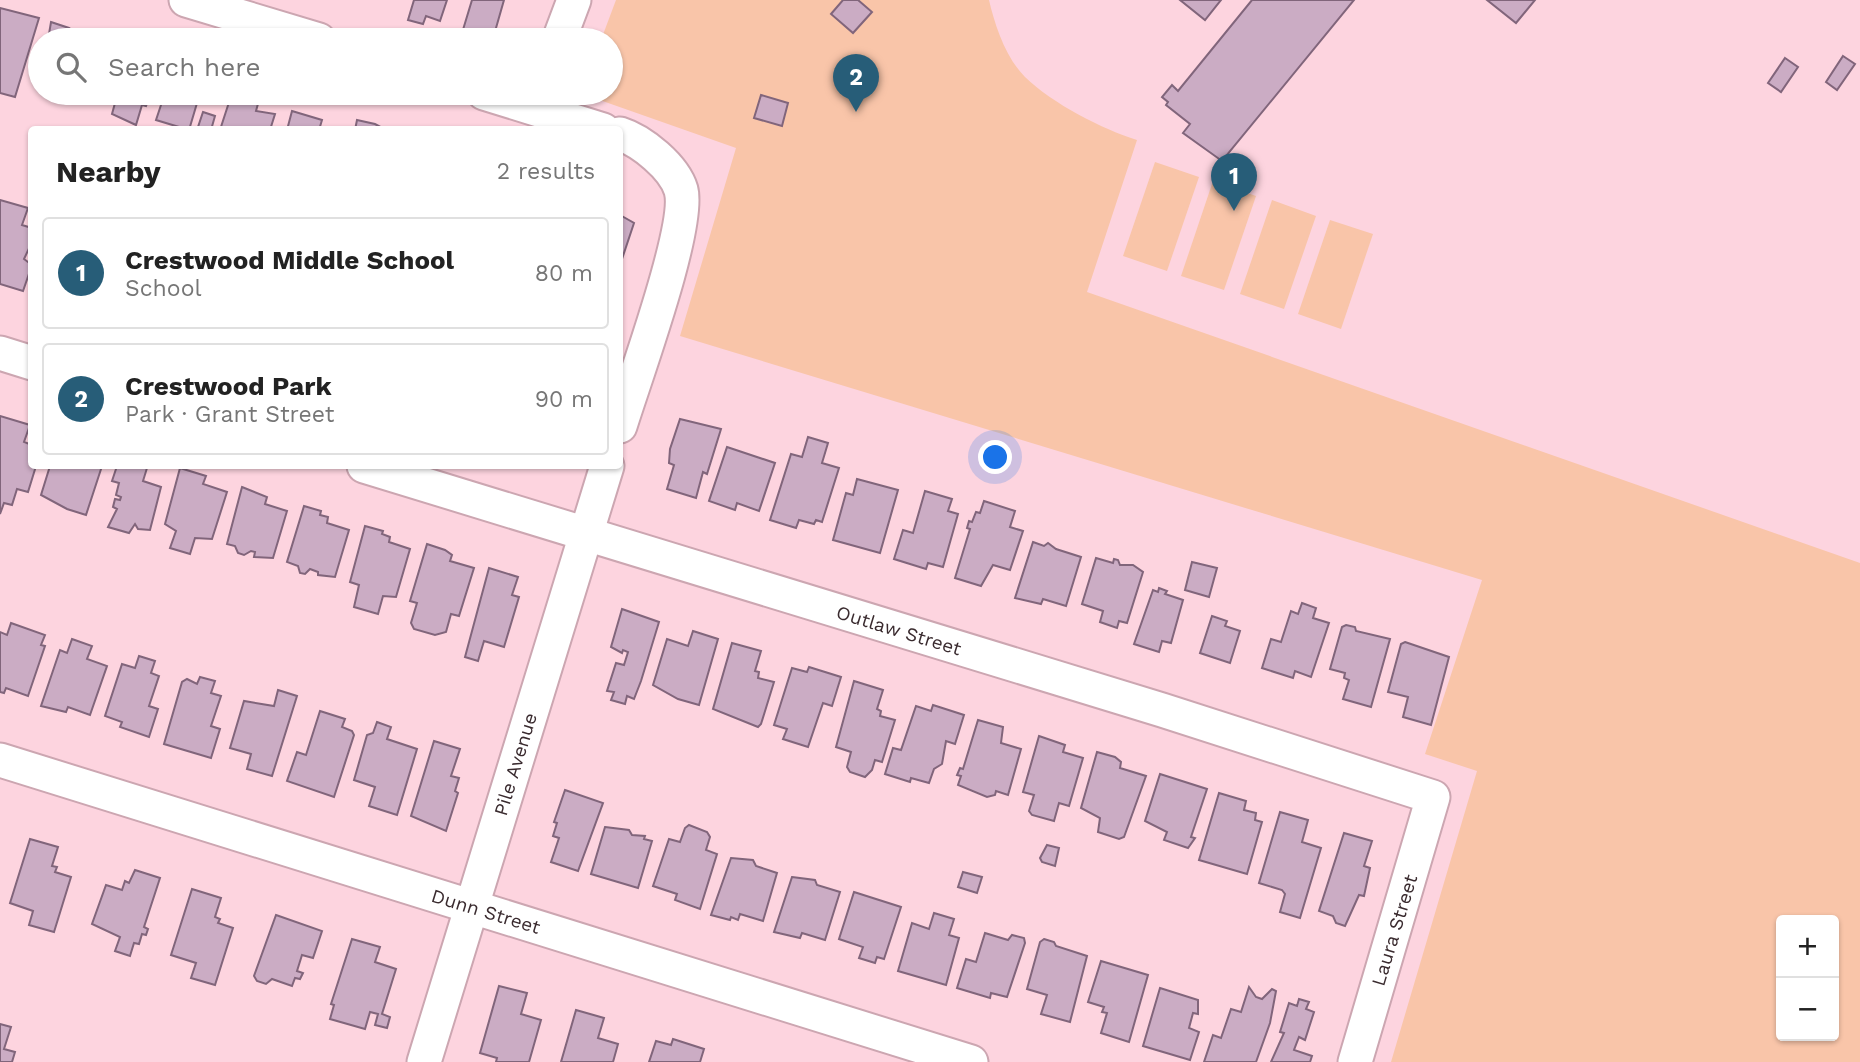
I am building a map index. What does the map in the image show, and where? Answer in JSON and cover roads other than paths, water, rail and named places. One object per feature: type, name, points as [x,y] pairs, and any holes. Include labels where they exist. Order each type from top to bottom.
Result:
[{"type":"street","points":[[186,0],[279,28]]},
{"type":"street","points":[[564,28],[574,0]]},
{"type":"street","points":[[545,105],[594,126]]},
{"type":"street","points":[[623,135],[632,138],[660,159],[681,190],[680,229],[623,416]]},
{"type":"street","points":[[0,353],[28,362]]},
{"type":"street","name":"Outlaw Street","points":[[374,469],[1149,706],[1433,797]]},
{"type":"street","name":"Pile Avenue","points":[[424,1062],[606,469]]},
{"type":"street","name":"Dunn Street","points":[[0,760],[971,1062]]},
{"type":"street","name":"Laura Street","points":[[1355,1062],[1433,797]]},
{"type":"place","name":"Crestwood Park","points":[[856,112]]},
{"type":"place","name":"Crestwood Middle School","points":[[1234,211]]}]
